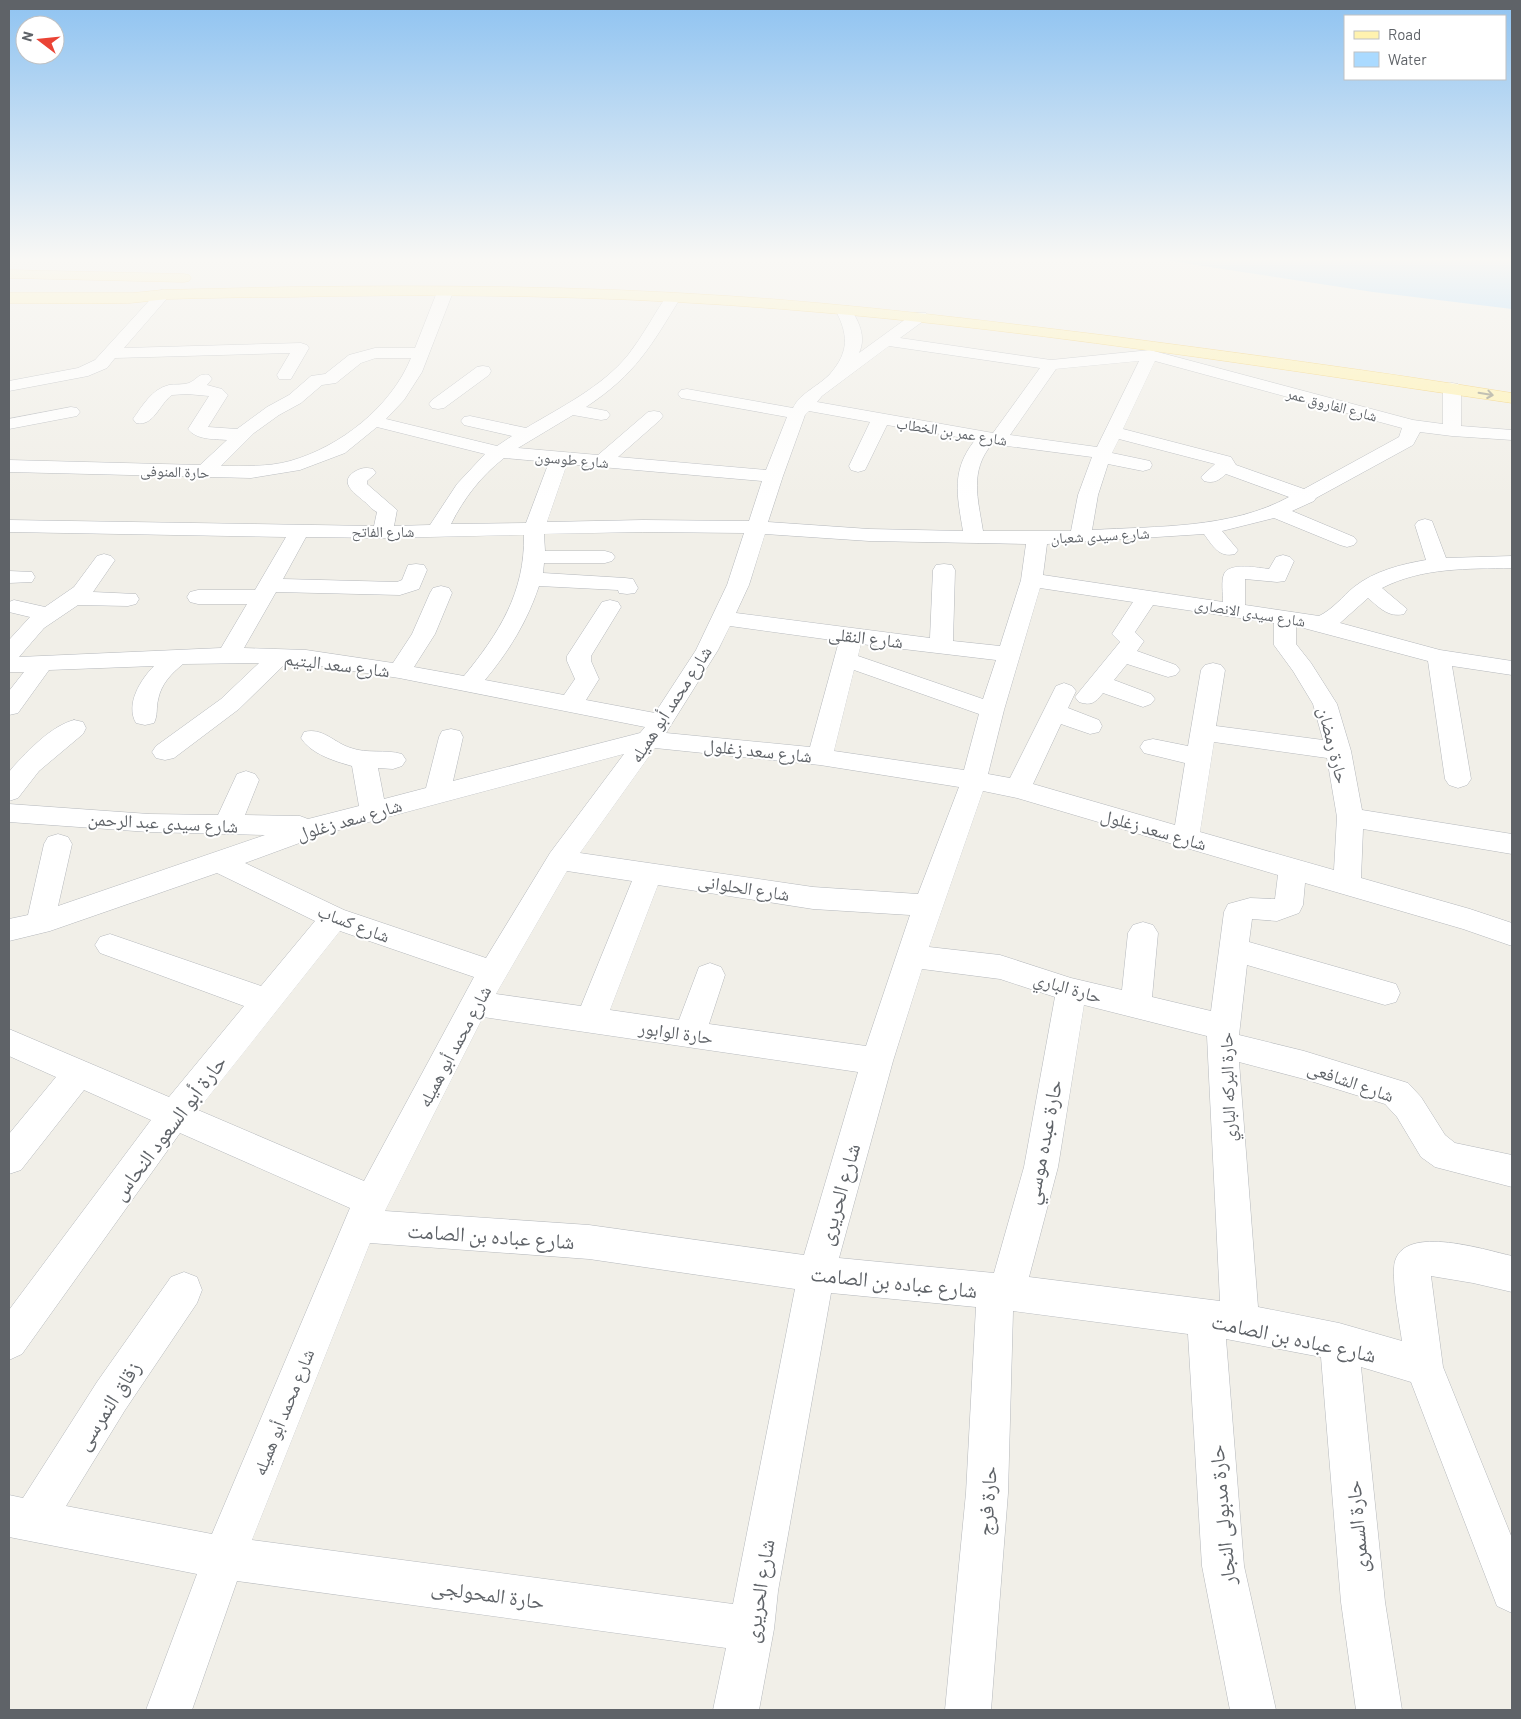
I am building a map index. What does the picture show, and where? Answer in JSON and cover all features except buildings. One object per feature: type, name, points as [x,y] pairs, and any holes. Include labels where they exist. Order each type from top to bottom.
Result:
[{"type":"main road","points":[[1091,338],[1297,365],[1512,398]]},
{"type":"main road","points":[[1185,338],[1298,352],[1512,383]]},
{"type":"street","points":[[9,386],[90,369],[101,364],[124,338]]},
{"type":"street","name":"حارة المنوفى","points":[[9,466],[251,472],[293,466],[338,449],[374,421],[422,393],[414,372],[428,351],[432,338]]},
{"type":"street","points":[[437,531],[448,509],[480,469],[500,452],[571,409],[616,377],[639,352],[648,338]]},
{"type":"street","name":"شارع محمد أبو هميله","points":[[836,378],[856,342],[855,338]]},
{"type":"street","name":"شارع محمد أبو هميله","points":[[169,1710],[224,1558],[365,1213],[475,1004],[560,860],[655,730],[707,650],[738,585],[773,476],[800,409],[816,392],[892,338]]},
{"type":"street","name":"شارع الفاروق عمر","points":[[888,341],[1051,365],[1150,355],[1412,425],[1452,431],[1512,435]]},
{"type":"street","points":[[111,353],[301,348],[284,375]]},
{"type":"street","points":[[190,389],[200,384],[222,350]]},
{"type":"street","points":[[204,472],[242,435],[273,411],[295,398],[318,380],[330,379],[361,356],[375,353],[428,351]]},
{"type":"street","points":[[1080,537],[1088,495],[1102,455],[1150,355]]},
{"type":"street","points":[[974,536],[967,478],[970,463],[977,450],[993,438],[1051,365]]},
{"type":"street","points":[[422,393],[454,392],[483,371]]},
{"type":"street","points":[[9,379],[33,380]]},
{"type":"street","points":[[1452,388],[1452,431]]},
{"type":"street","points":[[142,419],[162,393],[172,390],[205,390],[219,395],[197,429],[208,433],[242,435]]},
{"type":"street","points":[[687,394],[800,409]]},
{"type":"street","points":[[571,409],[601,415]]},
{"type":"street","name":"شارع عمر بن الخطاب","points":[[800,409],[1102,455],[1143,464]]},
{"type":"street","points":[[11,444],[10,423],[71,412]]},
{"type":"street","points":[[601,462],[654,416]]},
{"type":"street","points":[[858,466],[881,420]]},
{"type":"street","name":"شارع طوسون","points":[[374,421],[500,452],[773,476]]},
{"type":"street","points":[[470,422],[530,434]]},
{"type":"street","name":"شارع سيدى شعبان","points":[[757,527],[869,535],[1037,538],[1209,528],[1276,512],[1307,497],[1406,442],[1412,425]]},
{"type":"street","points":[[1114,432],[1218,458],[1226,464],[1218,472],[1307,497]]},
{"type":"street","points":[[470,684],[499,648],[519,613],[531,580],[535,557],[534,529],[560,458]]},
{"type":"street","points":[[366,473],[357,479],[357,485],[362,491],[374,498],[377,504],[387,510],[383,532]]},
{"type":"street","points":[[1276,512],[1347,541]]},
{"type":"street","points":[[1425,525],[1438,564]]},
{"type":"street","name":"شارع الفاتح","points":[[9,526],[383,532],[757,527]]},
{"type":"street","points":[[1209,528],[1228,550]]},
{"type":"street","points":[[230,655],[299,531]]},
{"type":"street","name":"شارع الحريرى","points":[[736,1710],[752,1629],[756,1591],[816,1274],[877,1061],[928,905],[974,780],[992,710],[1032,580],[1037,538]]},
{"type":"street","points":[[535,557],[605,557]]},
{"type":"street","points":[[9,654],[36,623],[82,592],[104,560]]},
{"type":"street","points":[[1234,610],[1234,575],[1242,572],[1277,576],[1283,561]]},
{"type":"street","name":"شارع سيدى الانصارى","points":[[1032,580],[1312,622],[1331,619],[1368,587],[1400,572],[1438,564],[1512,562]]},
{"type":"street","points":[[198,596],[265,591],[400,589],[411,584],[416,570]]},
{"type":"street","points":[[941,645],[944,570]]},
{"type":"street","points":[[531,580],[625,584],[627,588]]},
{"type":"street","points":[[1368,587],[1396,609]]},
{"type":"street","points":[[399,671],[423,636],[432,618],[440,593]]},
{"type":"street","points":[[1143,699],[1093,690],[1133,641],[1123,634],[1148,596]]},
{"type":"street","points":[[74,598],[128,599]]},
{"type":"street","points":[[571,704],[587,679],[579,661],[579,656],[610,607]]},
{"type":"street","points":[[14,608],[47,614]]},
{"type":"street","name":"شارع النقلى","points":[[722,618],[852,636],[1009,654]]},
{"type":"street","name":"حارة رمضان","points":[[1285,618],[1285,645],[1303,668],[1325,704],[1338,751],[1350,817],[1347,884]]},
{"type":"street","points":[[1312,622],[1438,657],[1512,668]]},
{"type":"street","points":[[820,757],[852,636]]},
{"type":"street","points":[[1122,654],[1168,670]]},
{"type":"street","name":"شارع سعد اليتيم","points":[[9,665],[230,655],[306,657],[399,671],[571,704],[655,730]]},
{"type":"street","points":[[166,752],[230,704],[278,656]]},
{"type":"street","points":[[145,717],[144,702],[149,686],[161,671],[177,657]]},
{"type":"street","points":[[1438,657],[1458,779]]},
{"type":"street","points":[[846,660],[992,710]]},
{"type":"street","points":[[9,707],[43,662]]},
{"type":"street","points":[[1186,838],[1214,670]]},
{"type":"street","points":[[1018,789],[1059,702],[1090,726]]},
{"type":"street","points":[[9,792],[14,782],[40,754],[74,728]]},
{"type":"street","name":"شارع سعد زغلول","points":[[9,930],[40,923],[219,862],[317,826],[437,795],[655,730],[974,780],[1018,789],[1470,920],[1512,935]]},
{"type":"street","points":[[1203,732],[1338,751]]},
{"type":"street","points":[[437,795],[451,737]]},
{"type":"street","points":[[313,738],[334,753],[364,760],[393,760]]},
{"type":"street","points":[[1153,747],[1199,757]]},
{"type":"street","points":[[364,760],[373,812]]},
{"type":"street","points":[[226,826],[246,780]]},
{"type":"street","name":"شارع سيدى عبد الرحمن","points":[[9,813],[149,823],[226,826],[317,826]]},
{"type":"street","points":[[1350,817],[1512,844]]},
{"type":"street","points":[[40,923],[58,844]]},
{"type":"street","name":"شارع الحلوانى","points":[[560,860],[813,898],[928,905]]},
{"type":"street","name":"شارع كساب","points":[[219,862],[334,918],[494,972]]},
{"type":"street","name":"حارة البركه الباري","points":[[1223,1320],[1223,1035],[1238,912],[1246,909],[1278,910],[1289,905],[1293,869]]},
{"type":"street","points":[[591,1020],[649,873]]},
{"type":"street","name":"حارة أبو السعود النحاس","points":[[9,1341],[174,1115],[334,918]]},
{"type":"street","points":[[1136,1006],[1143,933]]},
{"type":"street","points":[[110,945],[266,1001]]},
{"type":"street","points":[[1233,949],[1385,993]]},
{"type":"street","name":"حارة الباري","points":[[911,956],[1000,967],[1070,990],[1136,1006],[1223,1035]]},
{"type":"street","points":[[690,1034],[710,975]]},
{"type":"street","name":"حارة عبده موسي","points":[[1001,1291],[1040,1167],[1070,990]]},
{"type":"street","name":"حارة الوابور","points":[[475,1004],[877,1061]]},
{"type":"street","name":"شارع الشافعى","points":[[1223,1035],[1304,1065],[1386,1089],[1403,1099],[1433,1146],[1439,1152],[1448,1156],[1512,1170]]},
{"type":"street","name":"شارع عباده بن الصامت","points":[[9,1042],[174,1115],[365,1213],[816,1274],[1001,1291],[1223,1320],[1339,1342],[1424,1367]]},
{"type":"street","points":[[9,1159],[78,1074]]},
{"type":"street","points":[[1512,1274],[1473,1265],[1425,1258],[1418,1259],[1413,1263],[1424,1367],[1512,1591]]},
{"type":"street","name":"زقاق النمرسى","points":[[21,1518],[112,1396],[184,1290]]},
{"type":"street","name":"حارة فرج","points":[[968,1710],[987,1493],[1001,1291]]},
{"type":"street","name":"حارة مدبولى النجار","points":[[1223,1320],[1223,1566],[1253,1710]]},
{"type":"street","name":"حارة السمرى","points":[[1339,1342],[1363,1602],[1378,1710]]},
{"type":"street","name":"حارة المحولجى","points":[[21,1518],[224,1558],[752,1629]]}]
